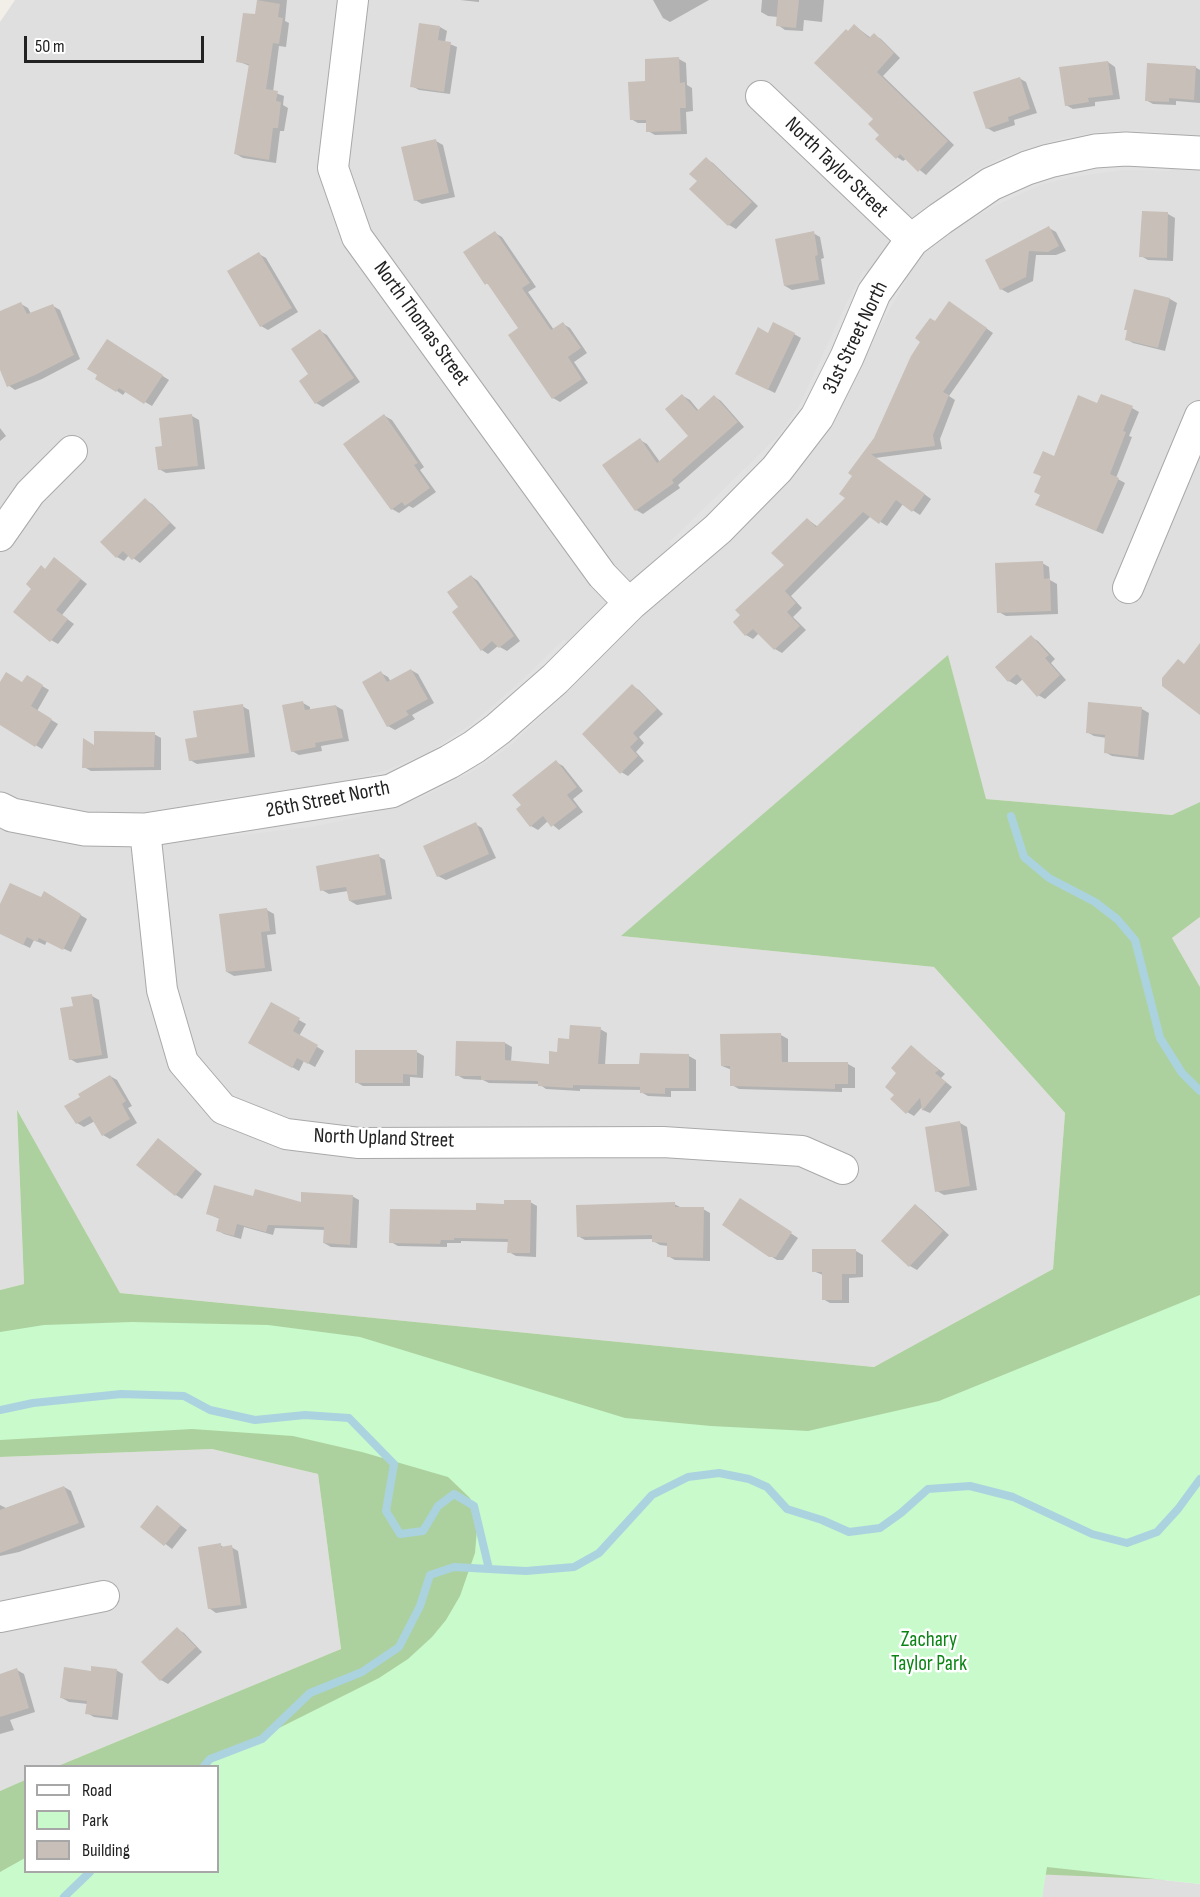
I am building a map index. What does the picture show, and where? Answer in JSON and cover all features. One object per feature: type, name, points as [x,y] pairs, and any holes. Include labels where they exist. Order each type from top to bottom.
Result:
[{"type":"street","name":"North Thomas Street","points":[[353,0],[333,168],[357,237],[602,575],[630,604]]},
{"type":"street","name":"North Taylor Street","points":[[761,96],[912,240]]},
{"type":"street","name":"31st Street North","points":[[630,604],[718,529],[777,469],[817,417],[847,357],[874,293],[912,240],[992,184],[1049,161],[1095,151],[1126,149],[1200,153]]},
{"type":"street","points":[[1128,588],[1200,416]]},
{"type":"street","points":[[0,536],[30,493],[72,451]]},
{"type":"street","name":"26th Street North","points":[[0,810],[12,815],[86,829],[145,830],[391,791],[449,762],[498,729],[555,679],[630,604]]},
{"type":"street","name":"North Upland Street","points":[[145,830],[162,990],[183,1062],[223,1109],[286,1134],[359,1143],[663,1142],[802,1151],[843,1169]]},
{"type":"street","points":[[0,1617],[104,1596]]},
{"type":"shaded area","points":[[15,0],[1200,0],[1200,802],[1172,815],[985,799],[948,656],[622,936],[934,967],[1065,1113],[1053,1269],[874,1367],[120,1293],[17,1112],[24,1284],[0,1290],[0,22]]},
{"type":"shaded area","points":[[1133,130],[1164,132],[1164,139],[953,194],[949,189],[977,170],[1005,156],[1039,145],[1100,132]]},
{"type":"shaded area","points":[[1170,164],[1170,171],[1124,170],[1072,177],[1040,185],[968,221],[964,215],[1031,180],[1088,167]]},
{"type":"shaded area","points":[[864,270],[870,275],[805,411],[784,441],[712,514],[673,548],[669,542],[779,435],[799,406]]},
{"type":"shaded area","points":[[900,276],[906,281],[876,334],[828,433],[787,482],[745,526],[682,585],[676,580],[739,519]]},
{"type":"shaded area","points":[[564,639],[571,646],[471,735],[369,784],[197,810],[195,802],[340,782],[384,771],[427,753],[470,725],[521,681]]},
{"type":"shaded area","points":[[567,685],[571,689],[510,746],[477,769],[423,797],[355,818],[311,827],[199,840],[200,833],[307,819]]},
{"type":"shaded area","points":[[1200,917],[1200,987],[1172,938]]},
{"type":"shaded area","points":[[212,1449],[318,1474],[341,1649],[60,1765],[24,1765],[24,1780],[0,1791],[0,1457]]},
{"type":"shaded area","points":[[1046,1867],[1200,1884],[1200,1897],[1042,1897]]},
{"type":"green space","name":"Zachary Taylor Park","points":[[948,655],[986,799],[1172,815],[1200,802],[1200,917],[1172,938],[1200,987],[1200,1881],[1007,1873],[1006,1897],[0,1897],[0,1791],[24,1780],[24,1873],[219,1873],[219,1765],[60,1765],[341,1649],[318,1474],[212,1449],[0,1457],[0,1290],[24,1284],[17,1110],[120,1293],[874,1367],[1053,1269],[1065,1113],[934,967],[621,936]]},
{"type":"green space","name":"Zachary Taylor Park","points":[[1200,1295],[1200,1884],[1047,1867],[1042,1897],[0,1897],[0,1872],[24,1859],[24,1873],[219,1873],[219,1765],[205,1765],[379,1678],[408,1659],[432,1637],[446,1620],[460,1596],[475,1553],[477,1529],[470,1498],[448,1477],[362,1452],[293,1436],[192,1429],[0,1440],[0,1332],[44,1325],[132,1322],[268,1325],[360,1337],[625,1418],[711,1426],[808,1431],[939,1401]]},
{"type":"building","points":[[257,0],[280,4],[278,17],[283,18],[279,44],[273,43],[266,89],[278,91],[276,101],[281,102],[278,128],[273,128],[269,160],[234,154],[249,64],[236,62],[243,13],[255,14]]},
{"type":"building","points":[[778,0],[799,0],[796,28],[776,26]]},
{"type":"building","points":[[419,23],[440,26],[438,40],[451,42],[444,92],[410,87]]},
{"type":"building","points":[[854,24],[869,38],[874,33],[894,53],[877,72],[948,141],[918,172],[900,154],[896,159],[875,139],[879,135],[868,124],[873,119],[814,63],[846,29],[848,31]]},
{"type":"building","points":[[679,57],[680,83],[685,82],[686,108],[680,108],[681,131],[646,132],[646,120],[630,120],[628,82],[645,81],[645,59]]},
{"type":"building","points":[[1108,61],[1113,95],[1088,98],[1089,102],[1065,106],[1059,67]]},
{"type":"building","points":[[1147,63],[1196,66],[1194,100],[1169,98],[1169,102],[1145,101]]},
{"type":"building","points":[[1020,77],[1030,109],[1008,117],[1009,121],[986,129],[973,92]]},
{"type":"building","points":[[436,139],[449,193],[414,201],[401,147]]},
{"type":"building","points":[[706,157],[752,202],[728,226],[689,189],[697,181],[689,174]]},
{"type":"building","points":[[1142,211],[1168,212],[1167,258],[1139,257]]},
{"type":"building","points":[[1049,226],[1059,246],[1048,252],[1029,251],[1026,277],[1000,290],[985,260]]},
{"type":"building","points":[[495,231],[530,283],[522,288],[551,330],[563,322],[581,348],[568,357],[582,379],[552,399],[508,335],[518,328],[463,252]]},
{"type":"building","points":[[814,231],[819,280],[784,286],[775,239]]},
{"type":"building","points":[[259,252],[292,308],[260,327],[227,271]]},
{"type":"building","points":[[1134,289],[1170,298],[1158,348],[1125,340],[1127,330],[1124,330]]},
{"type":"building","points":[[949,301],[987,328],[943,392],[949,395],[933,435],[935,446],[871,454],[925,494],[912,512],[896,500],[879,524],[863,512],[785,591],[796,603],[787,612],[800,626],[774,650],[753,629],[745,636],[733,622],[740,615],[735,610],[784,565],[771,553],[807,518],[816,527],[845,498],[839,494],[852,476],[848,473],[874,438],[911,356],[920,342],[915,338],[930,318],[935,321]]},
{"type":"building","points":[[21,302],[27,314],[53,304],[74,355],[7,387],[0,370],[0,311]]},
{"type":"building","points":[[773,322],[795,333],[768,390],[735,374],[758,327],[768,333]]},
{"type":"building","points":[[320,329],[354,378],[315,404],[299,381],[308,374],[291,349]]},
{"type":"building","points":[[107,339],[163,375],[144,404],[119,388],[116,392],[95,379],[97,375],[87,369]]},
{"type":"building","points":[[682,394],[697,411],[714,395],[738,422],[672,480],[674,483],[635,511],[602,465],[640,438],[657,463],[688,436],[665,409]]},
{"type":"building","points":[[1101,394],[1133,406],[1110,474],[1119,478],[1096,531],[1035,505],[1040,495],[1034,492],[1041,476],[1033,473],[1043,451],[1054,456],[1078,395],[1097,403]]},
{"type":"building","points":[[192,414],[198,466],[158,470],[155,447],[162,446],[159,418]]},
{"type":"building","points":[[384,414],[418,463],[414,465],[430,488],[405,506],[402,502],[391,510],[343,444]]},
{"type":"building","points":[[145,498],[170,523],[132,560],[123,551],[116,558],[100,542]]},
{"type":"building","points":[[54,557],[81,579],[56,610],[68,619],[50,642],[13,612],[31,589],[26,584],[41,565],[45,569]]},
{"type":"building","points":[[1043,561],[1044,579],[1050,578],[1051,611],[997,613],[995,563]]},
{"type":"building","points":[[471,575],[514,636],[499,648],[492,641],[481,651],[452,612],[458,607],[447,592]]},
{"type":"building","points":[[1031,635],[1049,655],[1045,658],[1060,675],[1037,697],[1017,674],[1008,682],[995,667]]},
{"type":"building","points":[[1200,643],[1200,715],[1162,686],[1162,678],[1178,659],[1184,664]]},
{"type":"building","points":[[411,669],[428,699],[406,711],[409,715],[387,727],[362,682],[381,671],[387,682]]},
{"type":"building","points":[[6,672],[22,682],[27,675],[43,685],[31,706],[52,719],[35,747],[0,725],[0,682]]},
{"type":"building","points":[[632,684],[657,709],[633,733],[638,739],[630,747],[638,756],[620,774],[582,734]]},
{"type":"building","points":[[303,701],[305,710],[336,705],[343,738],[315,743],[316,747],[291,752],[282,705]]},
{"type":"building","points":[[1088,702],[1142,707],[1138,757],[1104,753],[1105,735],[1086,733]]},
{"type":"building","points":[[243,704],[249,753],[189,761],[185,739],[197,737],[193,711]]},
{"type":"building","points":[[94,731],[155,732],[154,767],[82,768],[83,738],[94,745]]},
{"type":"building","points":[[556,760],[577,787],[567,795],[577,807],[551,827],[543,816],[530,827],[516,809],[521,805],[512,795]]},
{"type":"building","points":[[476,822],[489,854],[437,877],[423,846]]},
{"type":"building","points":[[379,854],[386,895],[349,901],[346,887],[320,891],[316,866]]},
{"type":"building","points":[[10,883],[41,897],[44,891],[81,914],[63,950],[39,938],[37,942],[27,937],[23,945],[0,934],[0,904]]},
{"type":"building","points":[[267,908],[270,931],[261,932],[265,968],[226,972],[219,914]]},
{"type":"building","points":[[92,994],[102,1055],[69,1060],[60,1008],[73,1006],[71,997]]},
{"type":"building","points":[[271,1002],[300,1018],[293,1031],[318,1045],[308,1064],[297,1058],[292,1068],[248,1043]]},
{"type":"building","points":[[570,1025],[601,1027],[598,1064],[639,1064],[640,1053],[689,1054],[689,1088],[665,1088],[665,1094],[640,1093],[640,1087],[538,1086],[538,1081],[481,1080],[481,1076],[455,1076],[456,1041],[505,1042],[505,1060],[549,1064],[549,1051],[557,1052],[558,1038],[569,1039]]},
{"type":"building","points":[[781,1033],[782,1062],[848,1062],[848,1084],[835,1084],[835,1089],[730,1086],[730,1066],[721,1066],[720,1034]]},
{"type":"building","points":[[911,1045],[939,1070],[935,1073],[946,1082],[922,1111],[920,1098],[906,1114],[890,1099],[894,1095],[885,1087],[896,1073],[891,1068]]},
{"type":"building","points":[[355,1050],[417,1050],[417,1075],[403,1074],[403,1083],[355,1083]]},
{"type":"building","points":[[110,1075],[126,1101],[122,1104],[130,1119],[102,1136],[90,1116],[76,1124],[64,1106],[80,1097],[78,1094]]},
{"type":"building","points":[[960,1121],[970,1186],[935,1192],[925,1127]]},
{"type":"building","points":[[158,1138],[196,1169],[175,1196],[136,1165]]},
{"type":"building","points":[[214,1185],[253,1196],[255,1189],[301,1202],[301,1192],[353,1195],[350,1245],[323,1243],[324,1227],[268,1225],[266,1232],[237,1224],[234,1236],[216,1231],[219,1218],[206,1214]]},
{"type":"building","points":[[740,1198],[792,1232],[776,1257],[769,1257],[722,1225]]},
{"type":"building","points":[[504,1200],[531,1200],[530,1253],[507,1253],[508,1239],[454,1238],[454,1240],[441,1240],[440,1244],[389,1243],[390,1209],[476,1210],[476,1203],[504,1204]]},
{"type":"building","points":[[675,1202],[675,1207],[704,1207],[703,1258],[667,1257],[667,1243],[652,1242],[652,1235],[577,1237],[576,1205]]},
{"type":"building","points":[[915,1204],[943,1231],[909,1267],[881,1241]]},
{"type":"building","points":[[812,1249],[856,1249],[856,1274],[842,1274],[842,1300],[822,1300],[822,1272],[812,1272]]},
{"type":"building","points":[[64,1486],[79,1523],[0,1553],[0,1510]]},
{"type":"building","points":[[157,1505],[181,1525],[164,1546],[140,1527]]},
{"type":"building","points":[[221,1543],[221,1547],[232,1545],[241,1605],[208,1609],[198,1547]]},
{"type":"building","points":[[177,1627],[196,1647],[160,1681],[141,1662]]},
{"type":"building","points":[[91,1666],[117,1669],[112,1717],[85,1714],[87,1701],[60,1698],[64,1667],[91,1671]]},
{"type":"building","points":[[17,1668],[29,1708],[0,1717],[0,1674]]},
{"type":"waterway","points":[[1011,816],[1024,857],[1049,878],[1095,902],[1117,919],[1135,940],[1160,1038],[1182,1073],[1200,1091]]},
{"type":"waterway","points":[[0,1410],[33,1403],[121,1394],[184,1396],[210,1410],[255,1420],[305,1415],[349,1418],[394,1464],[386,1511],[400,1534],[423,1531],[438,1506],[454,1494],[474,1506],[489,1569],[526,1571],[574,1567],[599,1553],[652,1495],[688,1477],[719,1473],[749,1479],[767,1487],[787,1509],[822,1520],[849,1532],[880,1528],[928,1489],[970,1486],[1013,1497],[1092,1534],[1127,1543],[1157,1532],[1178,1509],[1200,1479]]},
{"type":"waterway","points":[[205,1765],[210,1759],[262,1739],[310,1693],[362,1672],[399,1647],[420,1606],[430,1575],[454,1567],[489,1569]]},
{"type":"waterway","points":[[64,1897],[89,1873]]}]
